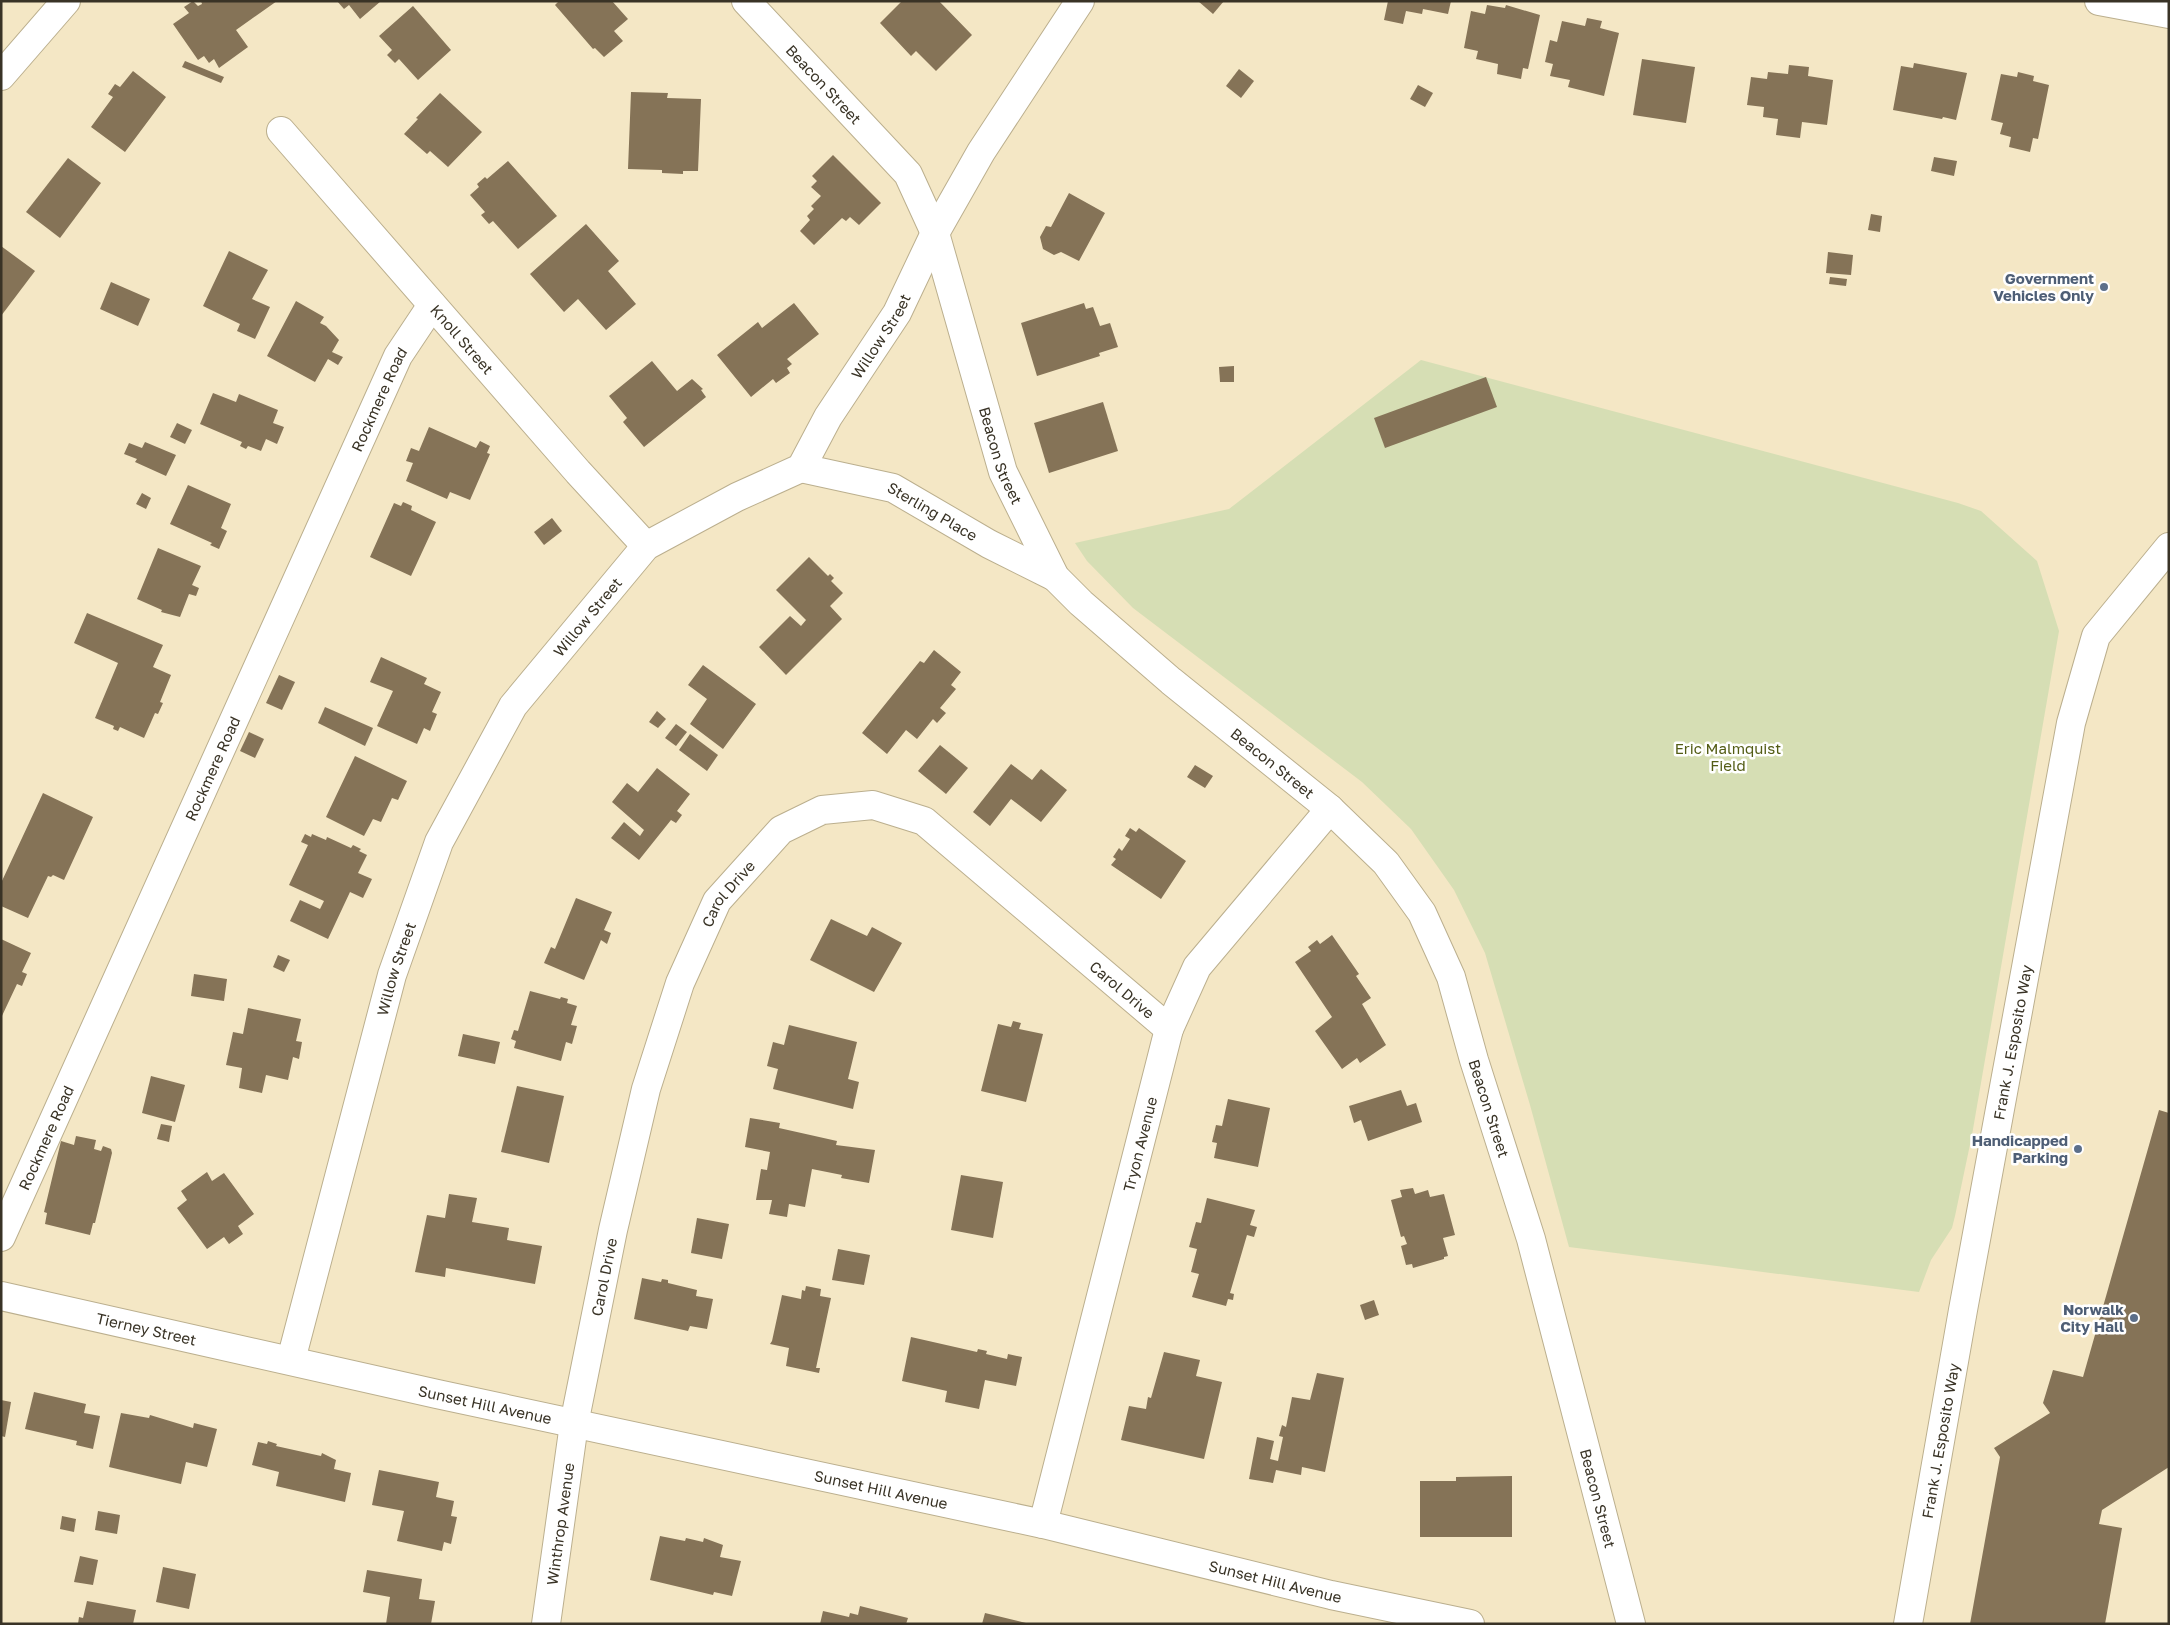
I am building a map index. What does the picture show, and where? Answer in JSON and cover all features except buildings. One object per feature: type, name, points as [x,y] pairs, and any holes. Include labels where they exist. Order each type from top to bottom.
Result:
[{"type":"street","points":[[1,76],[66,1]]},
{"type":"street","name":"Beacon Street","points":[[746,1],[908,174],[935,233],[1003,472],[1055,577],[1081,603],[1171,680],[1330,808],[1386,863],[1422,913],[1451,977],[1474,1060],[1531,1239],[1630,1624]]},
{"type":"street","name":"Willow Street","points":[[291,1360],[392,975],[438,842],[513,706],[646,546],[737,497],[801,468],[828,417],[897,313],[935,233],[981,152],[1080,1]]},
{"type":"street","points":[[2099,1],[2169,14]]},
{"type":"street","name":"Knoll Street","points":[[281,131],[432,305],[646,546]]},
{"type":"street","name":"Rockmere Road","points":[[1,1237],[398,356],[432,305]]},
{"type":"street","name":"Sterling Place","points":[[801,468],[893,488],[989,544],[1055,577]]},
{"type":"street","name":"Frank J. Esposito Way","points":[[1908,1624],[1964,1300],[2071,723],[2096,636],[2169,547]]},
{"type":"street","name":"Carol Drive","points":[[574,1424],[613,1230],[646,1089],[680,983],[717,901],[781,830],[822,810],[873,804],[924,820],[1169,1029]]},
{"type":"street","name":"Tryon Avenue","points":[[1043,1524],[1169,1029],[1197,967],[1330,808]]},
{"type":"street","name":"Tierney Street","points":[[1,1296],[291,1360]]},
{"type":"street","name":"Sunset Hill Avenue","points":[[291,1360],[574,1424],[1043,1524],[1331,1595],[1470,1624]]},
{"type":"street","name":"Winthrop Avenue","points":[[546,1624],[574,1424]]},
{"type":"green space","name":"Eric Malmquist Field","points":[[1421,360],[1958,503],[1981,511],[2037,561],[2059,631],[1972,1135],[1955,1216],[1952,1228],[1931,1260],[1919,1292],[1569,1247],[1530,1105],[1485,953],[1454,890],[1411,829],[1362,782],[1133,608],[1087,561],[1075,543],[1229,509]]},
{"type":"place","name":"Government Vehicles Only","points":[[2104,287]]},
{"type":"place","name":"Handicapped Parking","points":[[2078,1149]]},
{"type":"place","name":"Norwalk City Hall","points":[[2134,1318]]}]
